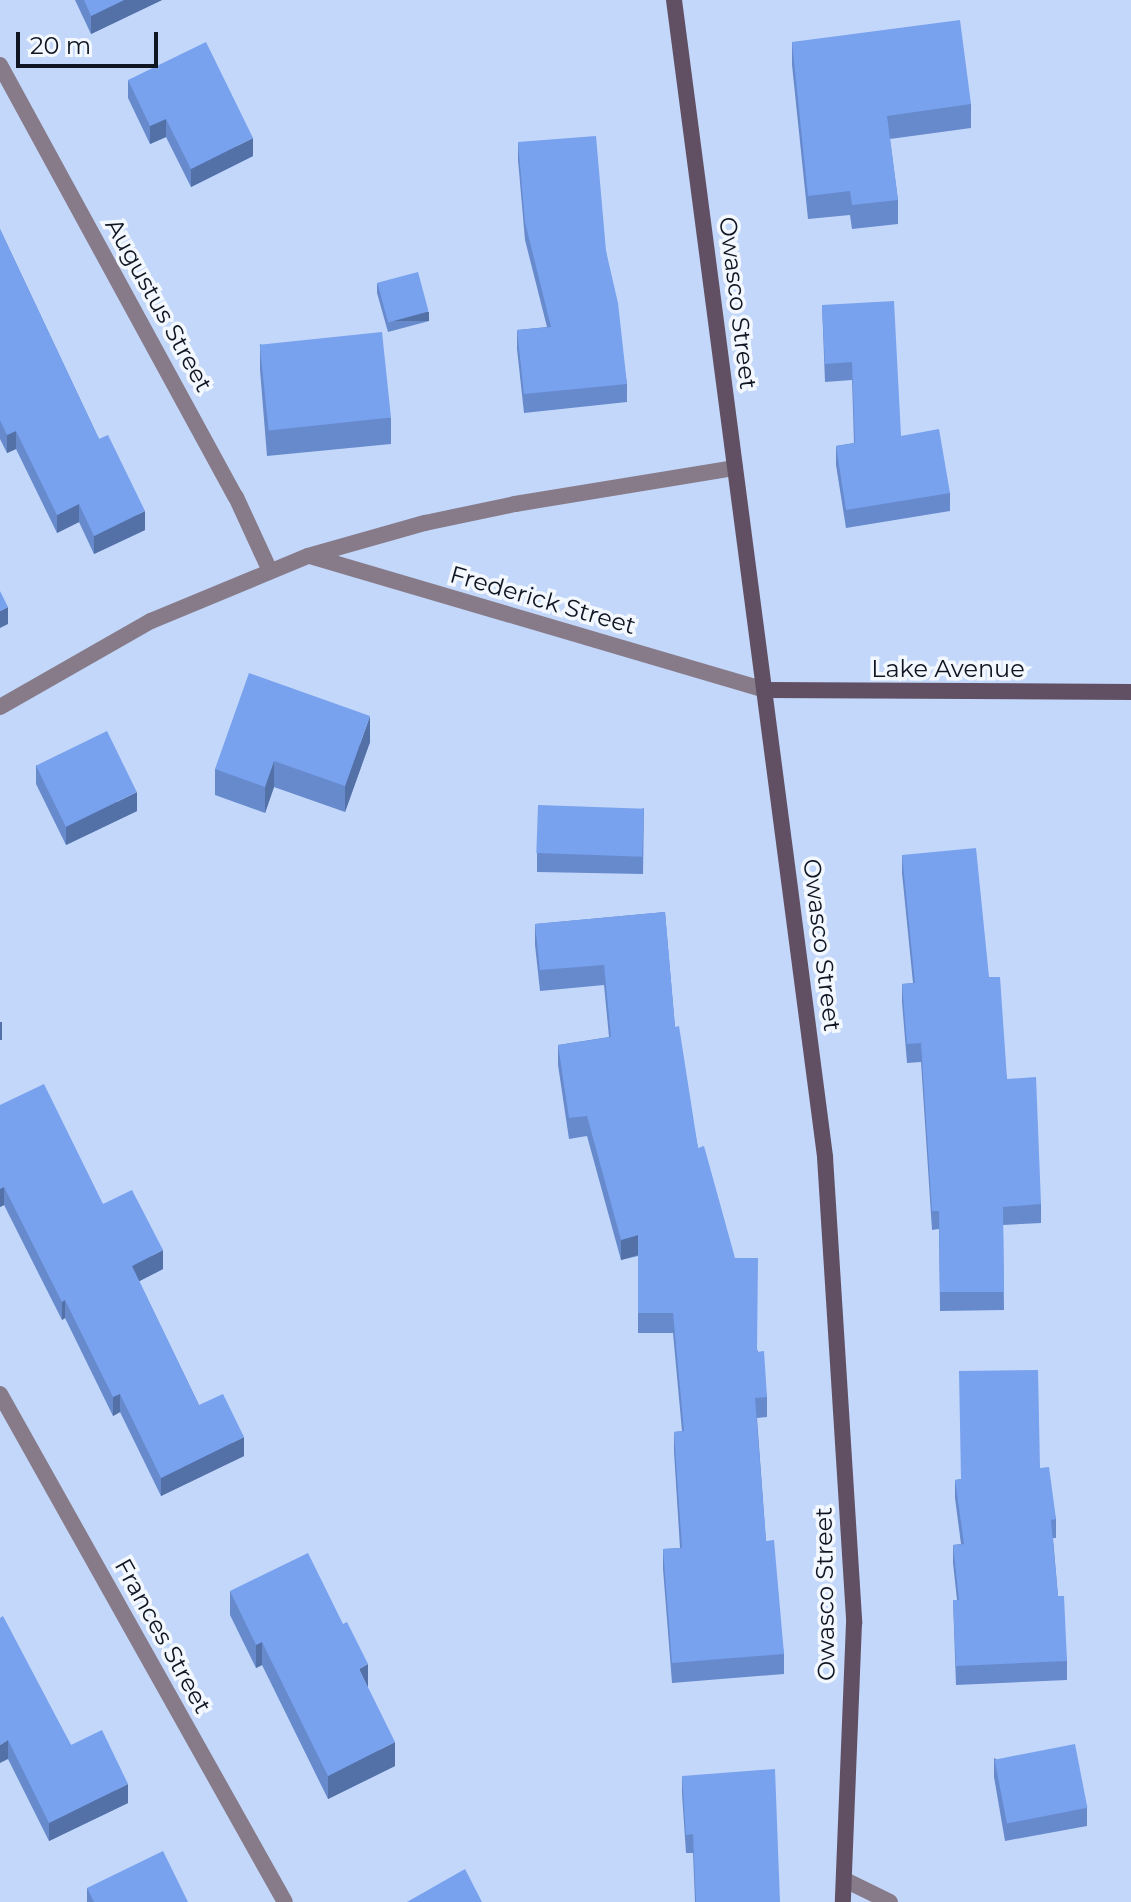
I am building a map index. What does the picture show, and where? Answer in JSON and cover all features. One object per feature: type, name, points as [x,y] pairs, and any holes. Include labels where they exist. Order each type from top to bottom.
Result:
[{"type":"main road","name":"Owasco Street","points":[[674,0],[825,1157],[854,1623],[843,1902]]},
{"type":"main road","name":"Lake Avenue","points":[[765,690],[1131,692]]},
{"type":"street","name":"Augustus Street","points":[[0,65],[236,497],[270,571]]},
{"type":"street","points":[[0,707],[151,621],[308,556],[425,523],[515,504],[735,468]]},
{"type":"street","name":"Frederick Street","points":[[308,556],[765,690]]},
{"type":"street","name":"Frances Street","points":[[0,1394],[285,1902]]},
{"type":"street","points":[[845,1880],[890,1902]]},
{"type":"building","points":[[84,0],[124,0],[91,16]]},
{"type":"building","points":[[960,20],[971,104],[887,116],[898,200],[852,205],[850,191],[808,196],[792,42]]},
{"type":"building","points":[[206,42],[253,138],[191,169],[166,119],[150,126],[128,80]]},
{"type":"building","points":[[596,136],[606,251],[618,303],[627,384],[524,394],[517,330],[551,327],[525,222],[518,142]]},
{"type":"building","points":[[0,229],[99,439],[108,435],[145,511],[94,536],[79,504],[57,515],[16,431],[7,435],[0,420]]},
{"type":"building","points":[[418,272],[429,312],[388,322],[377,283]]},
{"type":"building","points":[[894,301],[901,436],[939,429],[950,493],[846,510],[836,446],[855,443],[852,362],[825,364],[822,305]]},
{"type":"building","points":[[382,332],[391,418],[269,430],[260,345]]},
{"type":"building","points":[[0,591],[8,607],[0,611]]},
{"type":"building","points":[[249,673],[370,716],[345,786],[274,761],[265,787],[215,769]]},
{"type":"building","points":[[107,731],[137,792],[66,827],[36,766]]},
{"type":"building","points":[[538,805],[644,809],[642,857],[536,853]]},
{"type":"building","points":[[976,848],[989,977],[1000,977],[1007,1079],[1036,1077],[1041,1204],[1003,1207],[1004,1292],[940,1292],[939,1211],[932,1211],[921,1043],[907,1044],[902,984],[915,983],[902,855]]},
{"type":"building","points":[[665,912],[675,1027],[679,1026],[698,1148],[704,1146],[735,1258],[758,1258],[757,1352],[764,1351],[767,1397],[755,1398],[766,1541],[774,1540],[784,1654],[672,1663],[663,1549],[682,1548],[674,1432],[684,1431],[673,1313],[638,1313],[638,1235],[621,1240],[587,1116],[569,1118],[558,1045],[611,1037],[604,965],[540,970],[535,924]]},
{"type":"building","points":[[44,1084],[103,1204],[132,1190],[163,1250],[132,1266],[199,1405],[223,1394],[244,1437],[161,1478],[120,1394],[113,1397],[4,1187],[0,1189],[0,1105]]},
{"type":"building","points":[[1038,1370],[1040,1468],[1049,1467],[1056,1519],[1051,1520],[1058,1596],[1064,1596],[1067,1661],[956,1666],[953,1600],[959,1600],[953,1545],[964,1544],[955,1480],[961,1479],[959,1371]]},
{"type":"building","points":[[308,1553],[343,1624],[347,1622],[368,1664],[359,1669],[395,1742],[328,1776],[262,1642],[256,1645],[230,1591]]},
{"type":"building","points":[[3,1616],[71,1745],[102,1730],[128,1784],[49,1823],[8,1740],[0,1745],[0,1618]]},
{"type":"building","points":[[1075,1744],[1087,1808],[1007,1823],[995,1760]]},
{"type":"building","points":[[775,1769],[780,1902],[696,1902],[693,1834],[686,1835],[682,1776]]},
{"type":"building","points":[[163,1851],[188,1902],[94,1902],[87,1888]]},
{"type":"building","points":[[465,1869],[482,1902],[407,1902]]}]
